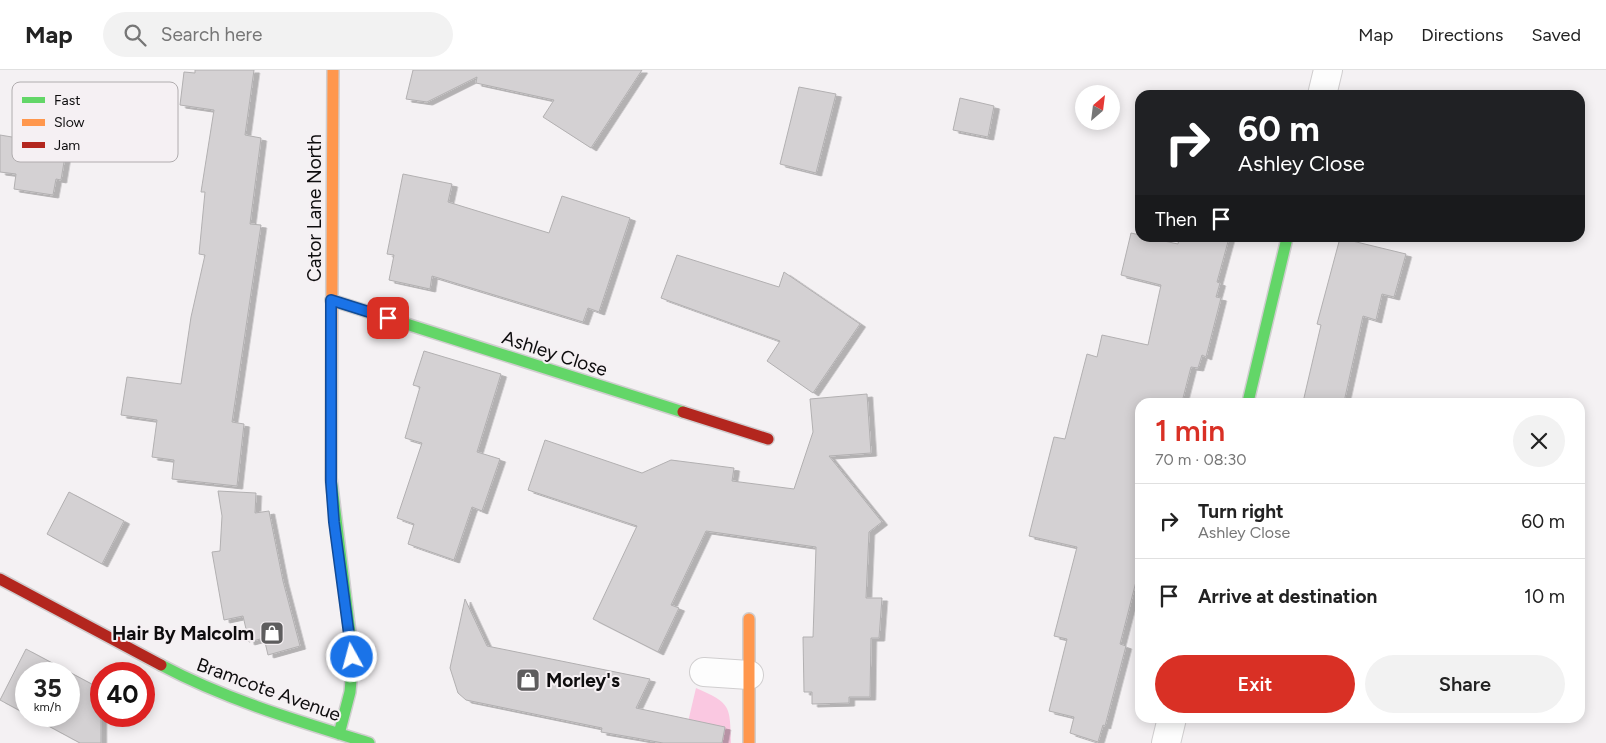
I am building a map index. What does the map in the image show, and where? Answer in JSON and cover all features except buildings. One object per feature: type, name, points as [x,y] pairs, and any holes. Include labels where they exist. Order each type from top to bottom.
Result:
[{"type":"street","name":"Cator Lane North","points":[[333,70],[331,482],[334,522],[352,657],[350,692],[339,734]]},
{"type":"street","points":[[1323,90],[1328,70]]},
{"type":"street","points":[[1249,398],[1287,242]]},
{"type":"street","name":"Ashley Close","points":[[331,300],[768,440]]},
{"type":"street","name":"Bramcote Avenue","points":[[0,579],[197,684],[271,713],[369,743]]},
{"type":"street","points":[[749,619],[749,743]]},
{"type":"street","points":[[704,672],[749,675]]},
{"type":"street","points":[[1166,743],[1171,723]]},
{"type":"shaded area","points":[[696,688],[716,698],[726,707],[729,713],[731,743],[683,743]]},
{"type":"traffic: fast","points":[[1249,398],[1286,242]]},
{"type":"traffic: fast","points":[[331,300],[683,412]]},
{"type":"traffic: fast","points":[[331,478],[353,657],[350,692],[339,734]]},
{"type":"traffic: fast","points":[[161,665],[237,699],[289,718],[369,743]]},
{"type":"traffic: slow","points":[[331,478],[333,70]]},
{"type":"traffic: slow","points":[[749,619],[749,743]]},
{"type":"traffic: jam","points":[[683,412],[768,439]]},
{"type":"traffic: jam","points":[[0,579],[161,665]]},
{"type":"place","name":"Hair By Malcolm","points":[[272,633]]},
{"type":"place","name":"Morley's","points":[[528,680]]},
{"type":"route","points":[[352,657],[346,599],[334,522],[331,482],[331,300],[388,318]]}]
